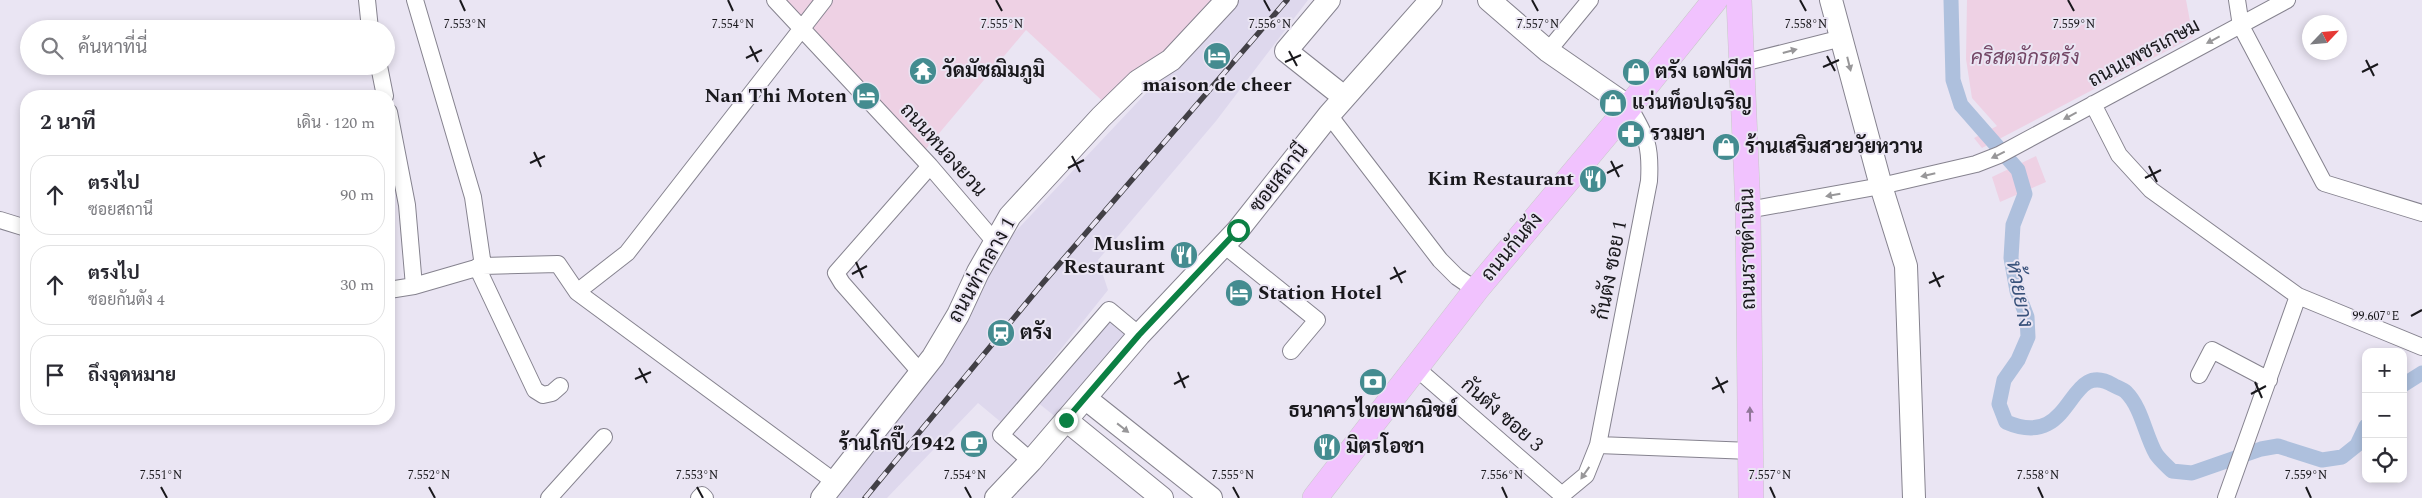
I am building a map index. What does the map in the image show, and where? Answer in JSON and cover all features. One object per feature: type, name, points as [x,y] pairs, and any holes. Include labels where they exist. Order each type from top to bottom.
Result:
[{"type":"main road","name":"ถนนกันตัง","points":[[1315,498],[1476,290],[1629,107],[1714,0]]},
{"type":"main road","points":[[1694,26],[1740,11]]},
{"type":"main road","name":"ถนนราชดำเนิน","points":[[1740,11],[1748,210],[1751,498]]},
{"type":"street","points":[[367,0],[369,20]]},
{"type":"street","points":[[414,0],[473,197],[480,267],[535,390],[543,395],[552,393],[560,386]]},
{"type":"street","name":"ถนนหนองยวน","points":[[775,0],[930,166],[995,242]]},
{"type":"street","points":[[578,292],[627,253],[801,27],[824,0]]},
{"type":"street","name":"ถนนท่ากลาง 1","points":[[829,490],[921,373],[958,315],[1010,216],[1101,117],[1138,81],[1170,60],[1227,0]]},
{"type":"street","points":[[1329,0],[1286,51],[1344,97]]},
{"type":"street","name":"ซอยสถานี","points":[[996,498],[1031,461],[1139,335],[1224,245],[1344,97],[1430,0]]},
{"type":"street","points":[[1489,0],[1548,51],[1629,107]]},
{"type":"street","points":[[1548,51],[1590,0]]},
{"type":"street","points":[[1831,0],[1880,186],[1906,266],[1914,498]]},
{"type":"street","points":[[2237,0],[2241,26],[2324,183],[2422,213]]},
{"type":"street","name":"ถนนเพชรเกษม","points":[[1748,210],[1880,186],[1976,164],[1999,155],[2287,0]]},
{"type":"street","points":[[1743,63],[1842,38]]},
{"type":"street","points":[[381,75],[384,90]]},
{"type":"street","points":[[2093,104],[2119,155],[2151,190],[2298,296],[2422,347]]},
{"type":"street","name":"กันตัง ซอย 1","points":[[1562,496],[1586,475],[1598,444],[1650,181],[1650,159],[1645,134],[1629,107]]},
{"type":"street","points":[[1329,115],[1440,260],[1457,277],[1476,290]]},
{"type":"street","points":[[395,143],[407,205],[414,286]]},
{"type":"street","points":[[921,373],[842,283],[836,272],[930,166]]},
{"type":"street","points":[[0,220],[20,226]]},
{"type":"street","points":[[1224,245],[1317,320],[1291,350]]},
{"type":"street","points":[[395,289],[414,286],[480,267],[558,264],[578,292],[829,490]]},
{"type":"street","points":[[2228,492],[2298,296]]},
{"type":"street","points":[[1031,461],[1001,435],[1109,310],[1139,335]]},
{"type":"street","points":[[2199,374],[2212,350],[2269,380]]},
{"type":"street","name":"กันตัง ซอย 3","points":[[1415,367],[1562,496]]},
{"type":"street","points":[[1085,398],[1211,498]]},
{"type":"street","points":[[1066,420],[1162,498]]},
{"type":"street","points":[[554,496],[604,437]]},
{"type":"street","points":[[1598,444],[1751,451]]},
{"type":"street","points":[[699,498],[702,495],[705,498]]},
{"type":"shaded area","points":[[1234,0],[1308,0],[1216,121],[1098,260],[1108,290],[1002,423],[978,403],[887,498],[832,498],[1001,247]]},
{"type":"shaded area","points":[[1112,320],[1129,335],[1057,418],[1037,402]]},
{"type":"green space","points":[[775,0],[1227,0],[1110,108],[1026,30],[920,156]]},
{"type":"green space","name":"คริสตจักรตรัง","points":[[1967,0],[2186,0],[2193,37],[1982,148],[1974,138],[1997,126],[1972,98],[1966,59]]},
{"type":"green space","points":[[2036,156],[2046,182],[2000,202],[1992,177]]},
{"type":"waterway","name":"ห้วยยาง","points":[[1951,0],[1953,80],[1961,105],[2018,170],[2025,194],[2013,225],[2011,258],[2017,291],[2027,317],[2028,337],[2018,360],[2004,380],[1999,404],[2006,422],[2028,428],[2045,425],[2058,416],[2086,383],[2098,380],[2123,390],[2131,398],[2140,414],[2152,447],[2172,471],[2192,473],[2261,449],[2278,446],[2322,460],[2342,457],[2357,445],[2362,434]]},
{"type":"waterway","name":"ห้วยยาง","points":[[2407,382],[2422,373]]},
{"type":"railway","points":[[865,498],[1042,284],[1287,0]]},
{"type":"place","name":"maison de cheer","points":[[1217,56]]},
{"type":"place","name":"วัดมัชฌิมภูมิ","points":[[923,71]]},
{"type":"place","name":"ตรัง เอฟบีที","points":[[1636,72]]},
{"type":"place","name":"Nan Thi Moten","points":[[866,96]]},
{"type":"place","name":"แว่นท็อปเจริญ","points":[[1613,103]]},
{"type":"place","name":"รวมยา","points":[[1631,134]]},
{"type":"place","name":"ร้านเสริมสวยวัยหวาน","points":[[1726,147]]},
{"type":"place","name":"Kim Restaurant","points":[[1593,179]]},
{"type":"place","name":"Muslim Restaurant","points":[[1184,255]]},
{"type":"place","name":"Station Hotel","points":[[1239,293]]},
{"type":"place","name":"ตรัง","points":[[1001,333]]},
{"type":"place","name":"ธนาคารไทยพาณิชย์","points":[[1373,382]]},
{"type":"place","name":"ร้านโกปี๊ 1942","points":[[974,444]]},
{"type":"place","name":"มิตรโอชา","points":[[1327,447]]},
{"type":"route","points":[[1066,420],[1139,335],[1238,230]]}]
